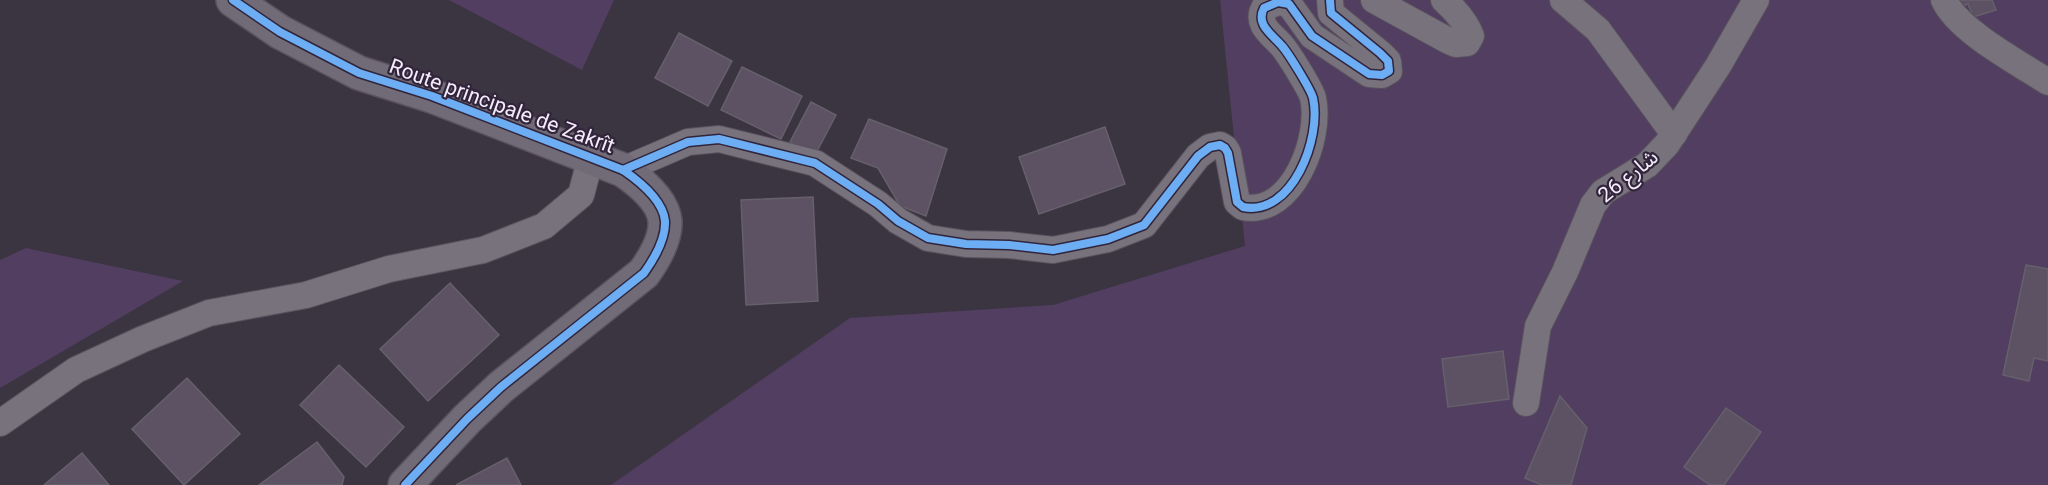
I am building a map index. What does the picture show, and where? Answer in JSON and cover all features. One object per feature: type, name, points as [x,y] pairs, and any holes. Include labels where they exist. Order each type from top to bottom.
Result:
[{"type":"street","name":"Route principale de Zakrît","points":[[233,0],[280,32],[360,74],[432,96],[624,170],[639,181],[658,203],[665,220],[655,258],[644,273],[501,387],[467,419],[405,485]]},
{"type":"street","points":[[624,170],[688,142],[719,139],[814,163],[878,204],[898,221],[927,238],[966,244],[1053,249],[1108,239],[1144,225],[1198,156],[1210,147],[1220,146],[1228,153],[1237,202],[1243,207],[1259,208],[1272,204],[1288,189],[1310,149],[1314,118],[1313,97],[1282,46],[1272,37],[1262,22],[1261,14],[1264,8],[1278,2],[1289,4],[1312,36],[1369,74],[1382,75],[1389,71],[1388,62],[1380,53],[1331,13],[1330,0]]},
{"type":"street","points":[[1374,0],[1447,40],[1456,44],[1467,43],[1471,36],[1470,31],[1444,0]]},
{"type":"street","points":[[1563,0],[1598,30],[1674,134]]},
{"type":"street","name":"شارع 26","points":[[1526,403],[1538,326],[1565,272],[1593,205],[1603,192],[1647,165],[1667,144],[1718,66],[1756,0]]},
{"type":"street","points":[[1944,0],[1948,9],[1963,24],[2048,82]]},
{"type":"street","points":[[0,423],[76,370],[143,339],[210,313],[306,295],[389,269],[483,250],[544,226],[580,195],[591,157]]},
{"type":"shaded area","points":[[449,0],[614,0],[582,70]]},
{"type":"shaded area","points":[[1220,0],[2048,0],[2048,485],[611,485],[850,318],[1053,305],[1245,246]]},
{"type":"shaded area","points":[[26,248],[183,281],[0,388],[0,260]]},
{"type":"building","points":[[1954,0],[1992,0],[1996,10],[1973,17],[1968,4],[1956,8]]},
{"type":"building","points":[[679,33],[732,61],[708,106],[655,78]]},
{"type":"building","points":[[742,67],[802,96],[781,139],[721,110]]},
{"type":"building","points":[[811,102],[836,115],[815,155],[790,142]]},
{"type":"building","points":[[869,119],[947,149],[926,216],[900,206],[878,168],[851,158]]},
{"type":"building","points":[[1105,127],[1125,184],[1039,214],[1019,157]]},
{"type":"building","points":[[813,197],[818,301],[746,305],[741,200]]},
{"type":"building","points":[[2026,265],[2048,269],[2048,361],[2034,358],[2029,381],[2003,375]]},
{"type":"building","points":[[450,283],[499,335],[428,401],[380,349]]},
{"type":"building","points":[[1503,351],[1509,399],[1448,407],[1442,359]]},
{"type":"building","points":[[339,365],[404,427],[366,467],[300,405]]},
{"type":"building","points":[[187,378],[240,434],[184,485],[132,429]]},
{"type":"building","points":[[1560,396],[1587,428],[1571,485],[1542,485],[1525,478]]},
{"type":"building","points":[[1726,408],[1761,432],[1724,485],[1710,485],[1684,467]]},
{"type":"building","points":[[317,442],[344,477],[342,485],[259,485]]},
{"type":"building","points":[[82,453],[109,485],[44,485]]},
{"type":"building","points":[[507,458],[521,485],[456,485]]},
{"type":"cycle path","points":[[233,0],[280,32],[359,73],[432,96],[623,170],[649,192],[663,213],[665,228],[661,242],[644,273],[501,387],[467,419],[405,485]]},
{"type":"cycle path","points":[[623,170],[688,142],[719,139],[815,163],[878,204],[898,221],[928,238],[966,244],[1009,245],[1053,250],[1108,239],[1144,225],[1198,156],[1210,147],[1220,145],[1228,153],[1237,202],[1243,207],[1260,207],[1276,200],[1300,171],[1308,153],[1315,115],[1313,98],[1304,80],[1285,50],[1263,25],[1264,8],[1278,2],[1289,4],[1312,36],[1369,74],[1382,75],[1389,71],[1388,61],[1331,13],[1330,0]]}]
